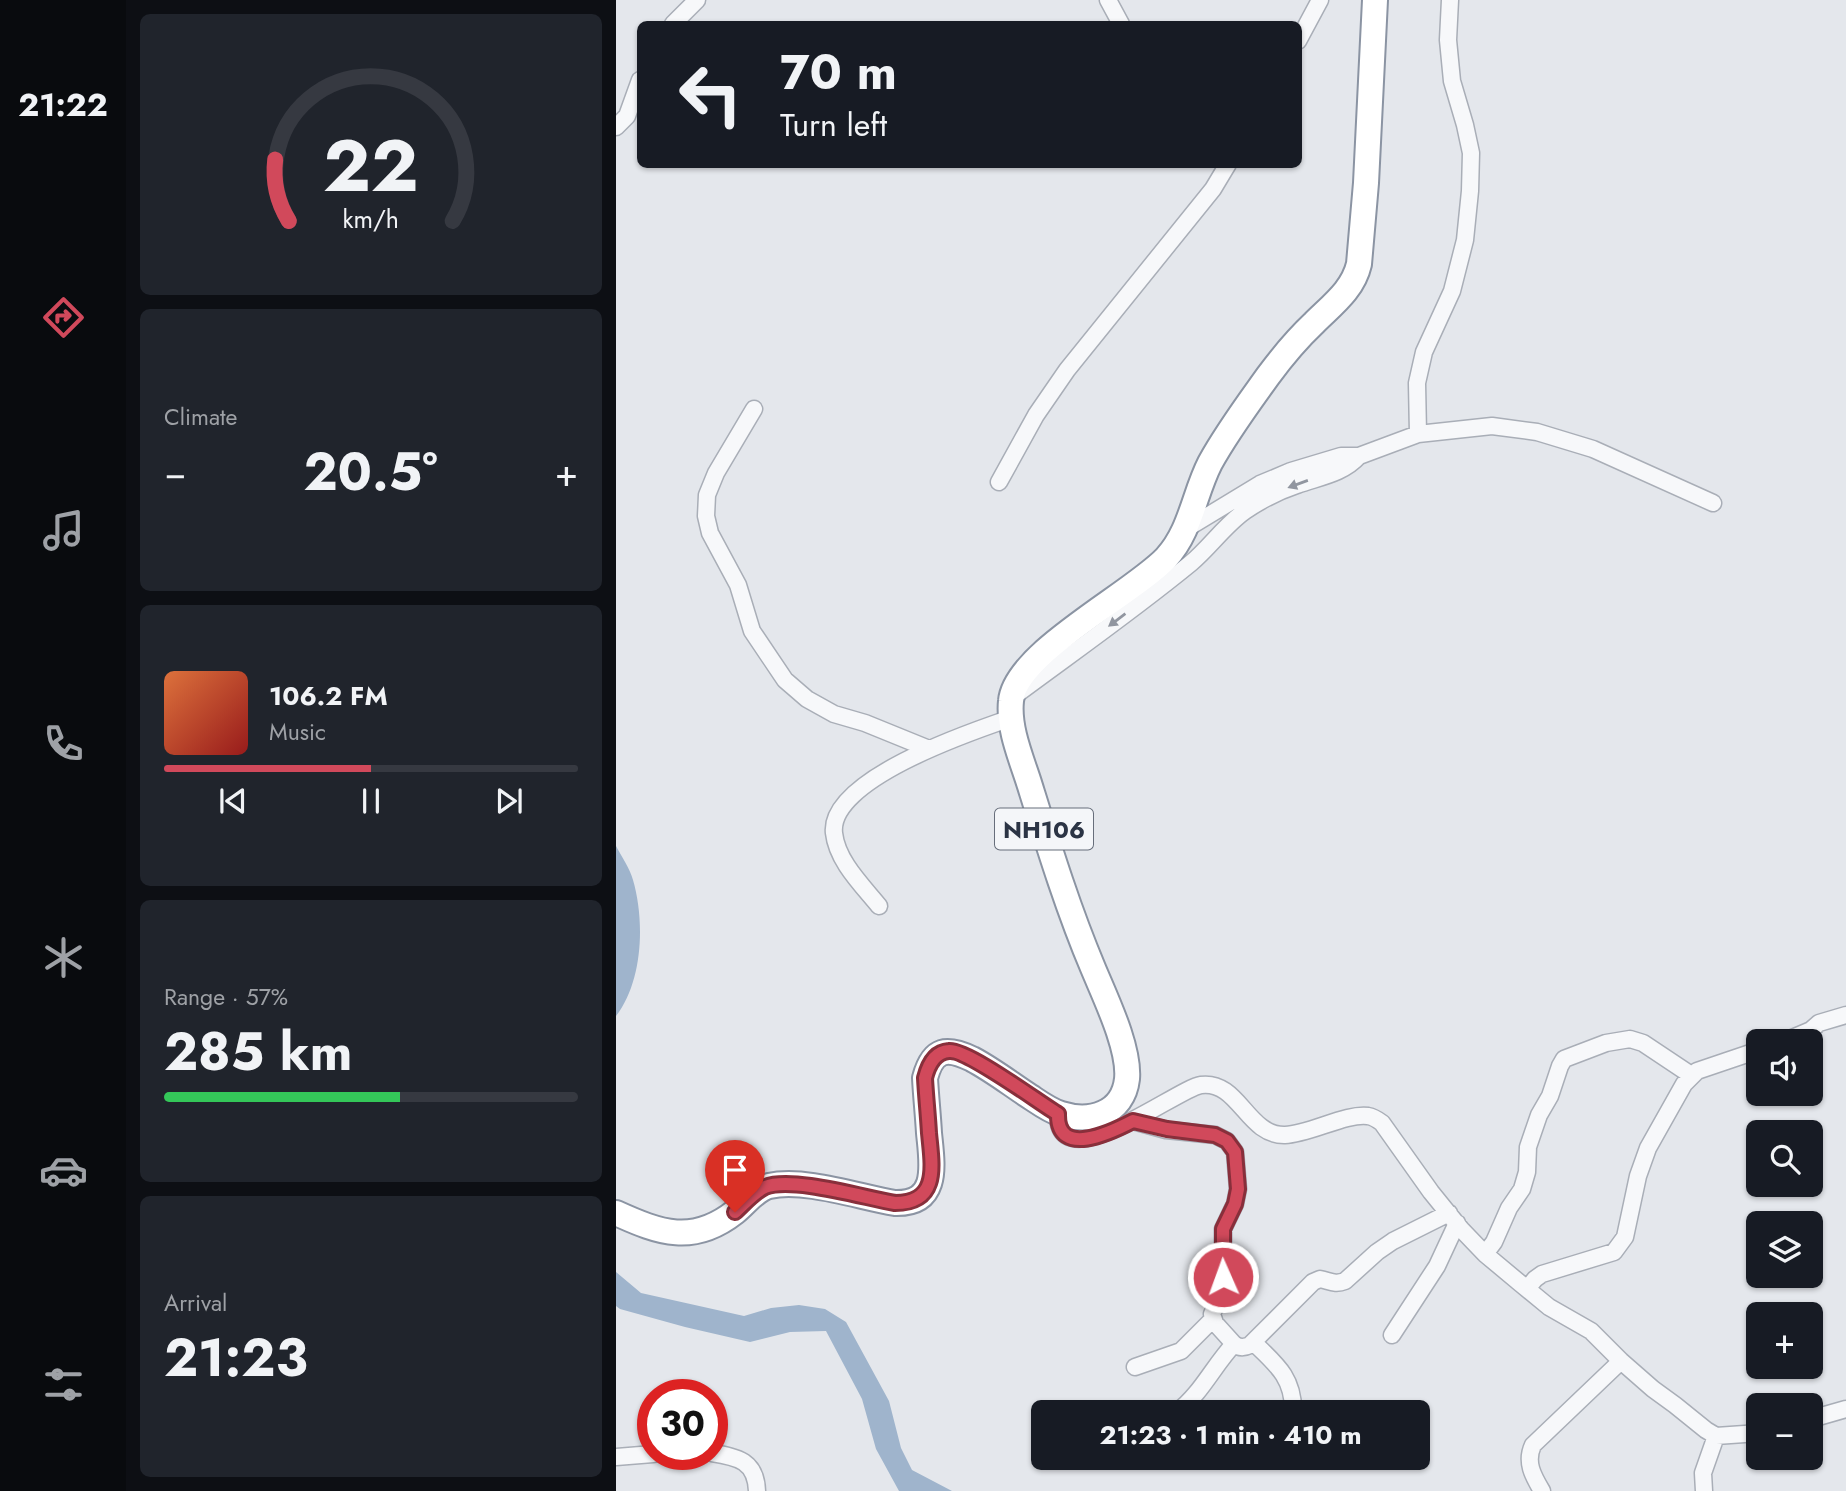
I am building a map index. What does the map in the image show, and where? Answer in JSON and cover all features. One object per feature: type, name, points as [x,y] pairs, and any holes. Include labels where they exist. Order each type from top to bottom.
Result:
[{"type":"highway","points":[[1011,708],[1016,682],[1028,666],[1166,558],[1186,529],[1209,466],[1233,425],[1278,363],[1336,303],[1356,277],[1365,196],[1375,0]]},
{"type":"highway","name":"NH106","points":[[616,1213],[666,1232],[685,1232],[700,1231],[719,1223],[765,1187],[779,1185],[830,1190],[895,1203],[915,1201],[932,1178],[925,1078],[934,1059],[949,1050],[986,1067],[1058,1114],[1087,1118],[1100,1116],[1112,1108],[1121,1097],[1127,1080],[1126,1058],[1081,940],[1037,808],[1011,708]]},
{"type":"street","points":[[676,21],[697,0]]},
{"type":"street","points":[[1108,0],[1119,21]]},
{"type":"street","points":[[1302,34],[1320,0]]},
{"type":"street","points":[[1418,434],[1418,383],[1424,352],[1452,291],[1465,240],[1470,191],[1471,153],[1452,81],[1448,40],[1450,0]]},
{"type":"street","points":[[616,127],[627,117],[637,89]]},
{"type":"street","points":[[999,482],[1036,415],[1067,370],[1213,189],[1226,168]]},
{"type":"street","points":[[754,409],[716,473],[707,495],[706,516],[710,533],[738,585],[752,631],[785,680],[807,699],[834,713],[929,749]]},
{"type":"street","points":[[1186,529],[1260,484],[1291,471],[1341,456],[1359,456],[1418,434],[1492,426],[1537,432],[1593,449],[1713,503]]},
{"type":"street","points":[[879,905],[849,869],[838,848],[833,832],[836,815],[844,803],[874,779],[912,756],[1011,708],[1192,562],[1243,512],[1272,495],[1344,469],[1359,456]]},
{"type":"street","points":[[1812,1029],[1819,1023],[1846,1015]]},
{"type":"street","points":[[1485,1254],[1494,1242],[1501,1221],[1522,1189],[1527,1172],[1526,1156],[1530,1138],[1550,1097],[1564,1059],[1606,1043],[1630,1039],[1643,1043],[1691,1075]]},
{"type":"street","points":[[1527,1289],[1542,1274],[1609,1254],[1619,1246],[1625,1237],[1637,1176],[1648,1148],[1677,1096],[1691,1075],[1708,1066],[1746,1053]]},
{"type":"street","points":[[1058,1114],[1062,1132],[1082,1139],[1094,1138],[1112,1132],[1182,1092],[1201,1085],[1211,1085],[1222,1089],[1239,1103],[1262,1129],[1272,1133],[1297,1133],[1360,1116],[1372,1117],[1382,1123],[1431,1192],[1485,1254],[1549,1307],[1591,1331],[1620,1361],[1697,1424],[1716,1436],[1746,1434]]},
{"type":"street","points":[[1133,1121],[1167,1129],[1215,1135],[1227,1141],[1235,1152],[1238,1189],[1235,1204],[1223,1229],[1223,1277],[1220,1296],[1212,1314],[1215,1323],[1238,1347],[1253,1342],[1313,1282],[1320,1279],[1339,1284],[1393,1241],[1453,1218]]},
{"type":"street","points":[[1392,1335],[1437,1266],[1453,1218]]},
{"type":"street","points":[[1135,1367],[1181,1351],[1213,1319]]},
{"type":"street","points":[[1253,1342],[1274,1362],[1290,1385],[1293,1400]]},
{"type":"street","points":[[1191,1400],[1234,1344]]},
{"type":"street","points":[[1542,1491],[1529,1461],[1533,1445],[1620,1361]]},
{"type":"street","points":[[1823,1416],[1846,1409]]},
{"type":"street","points":[[1704,1491],[1703,1473],[1716,1436]]},
{"type":"street","points":[[616,1457],[637,1455]]},
{"type":"street","points":[[728,1455],[734,1456],[753,1470],[757,1491]]},
{"type":"water","points":[[616,846],[633,880],[640,932],[632,986],[616,1016]]},
{"type":"water","points":[[616,1272],[641,1293],[744,1316],[771,1308],[799,1305],[825,1309],[846,1322],[889,1401],[901,1448],[912,1470],[952,1491],[899,1491],[876,1449],[862,1399],[826,1331],[790,1332],[750,1342],[620,1309],[616,1306]]},
{"type":"route","points":[[735,1212],[765,1187],[779,1185],[800,1185],[895,1203],[915,1201],[932,1178],[925,1078],[934,1059],[949,1050],[986,1067],[1058,1114],[1062,1132],[1069,1136],[1094,1138],[1133,1121],[1167,1129],[1215,1135],[1227,1141],[1235,1152],[1238,1189],[1235,1204],[1223,1229],[1223,1277]]}]
